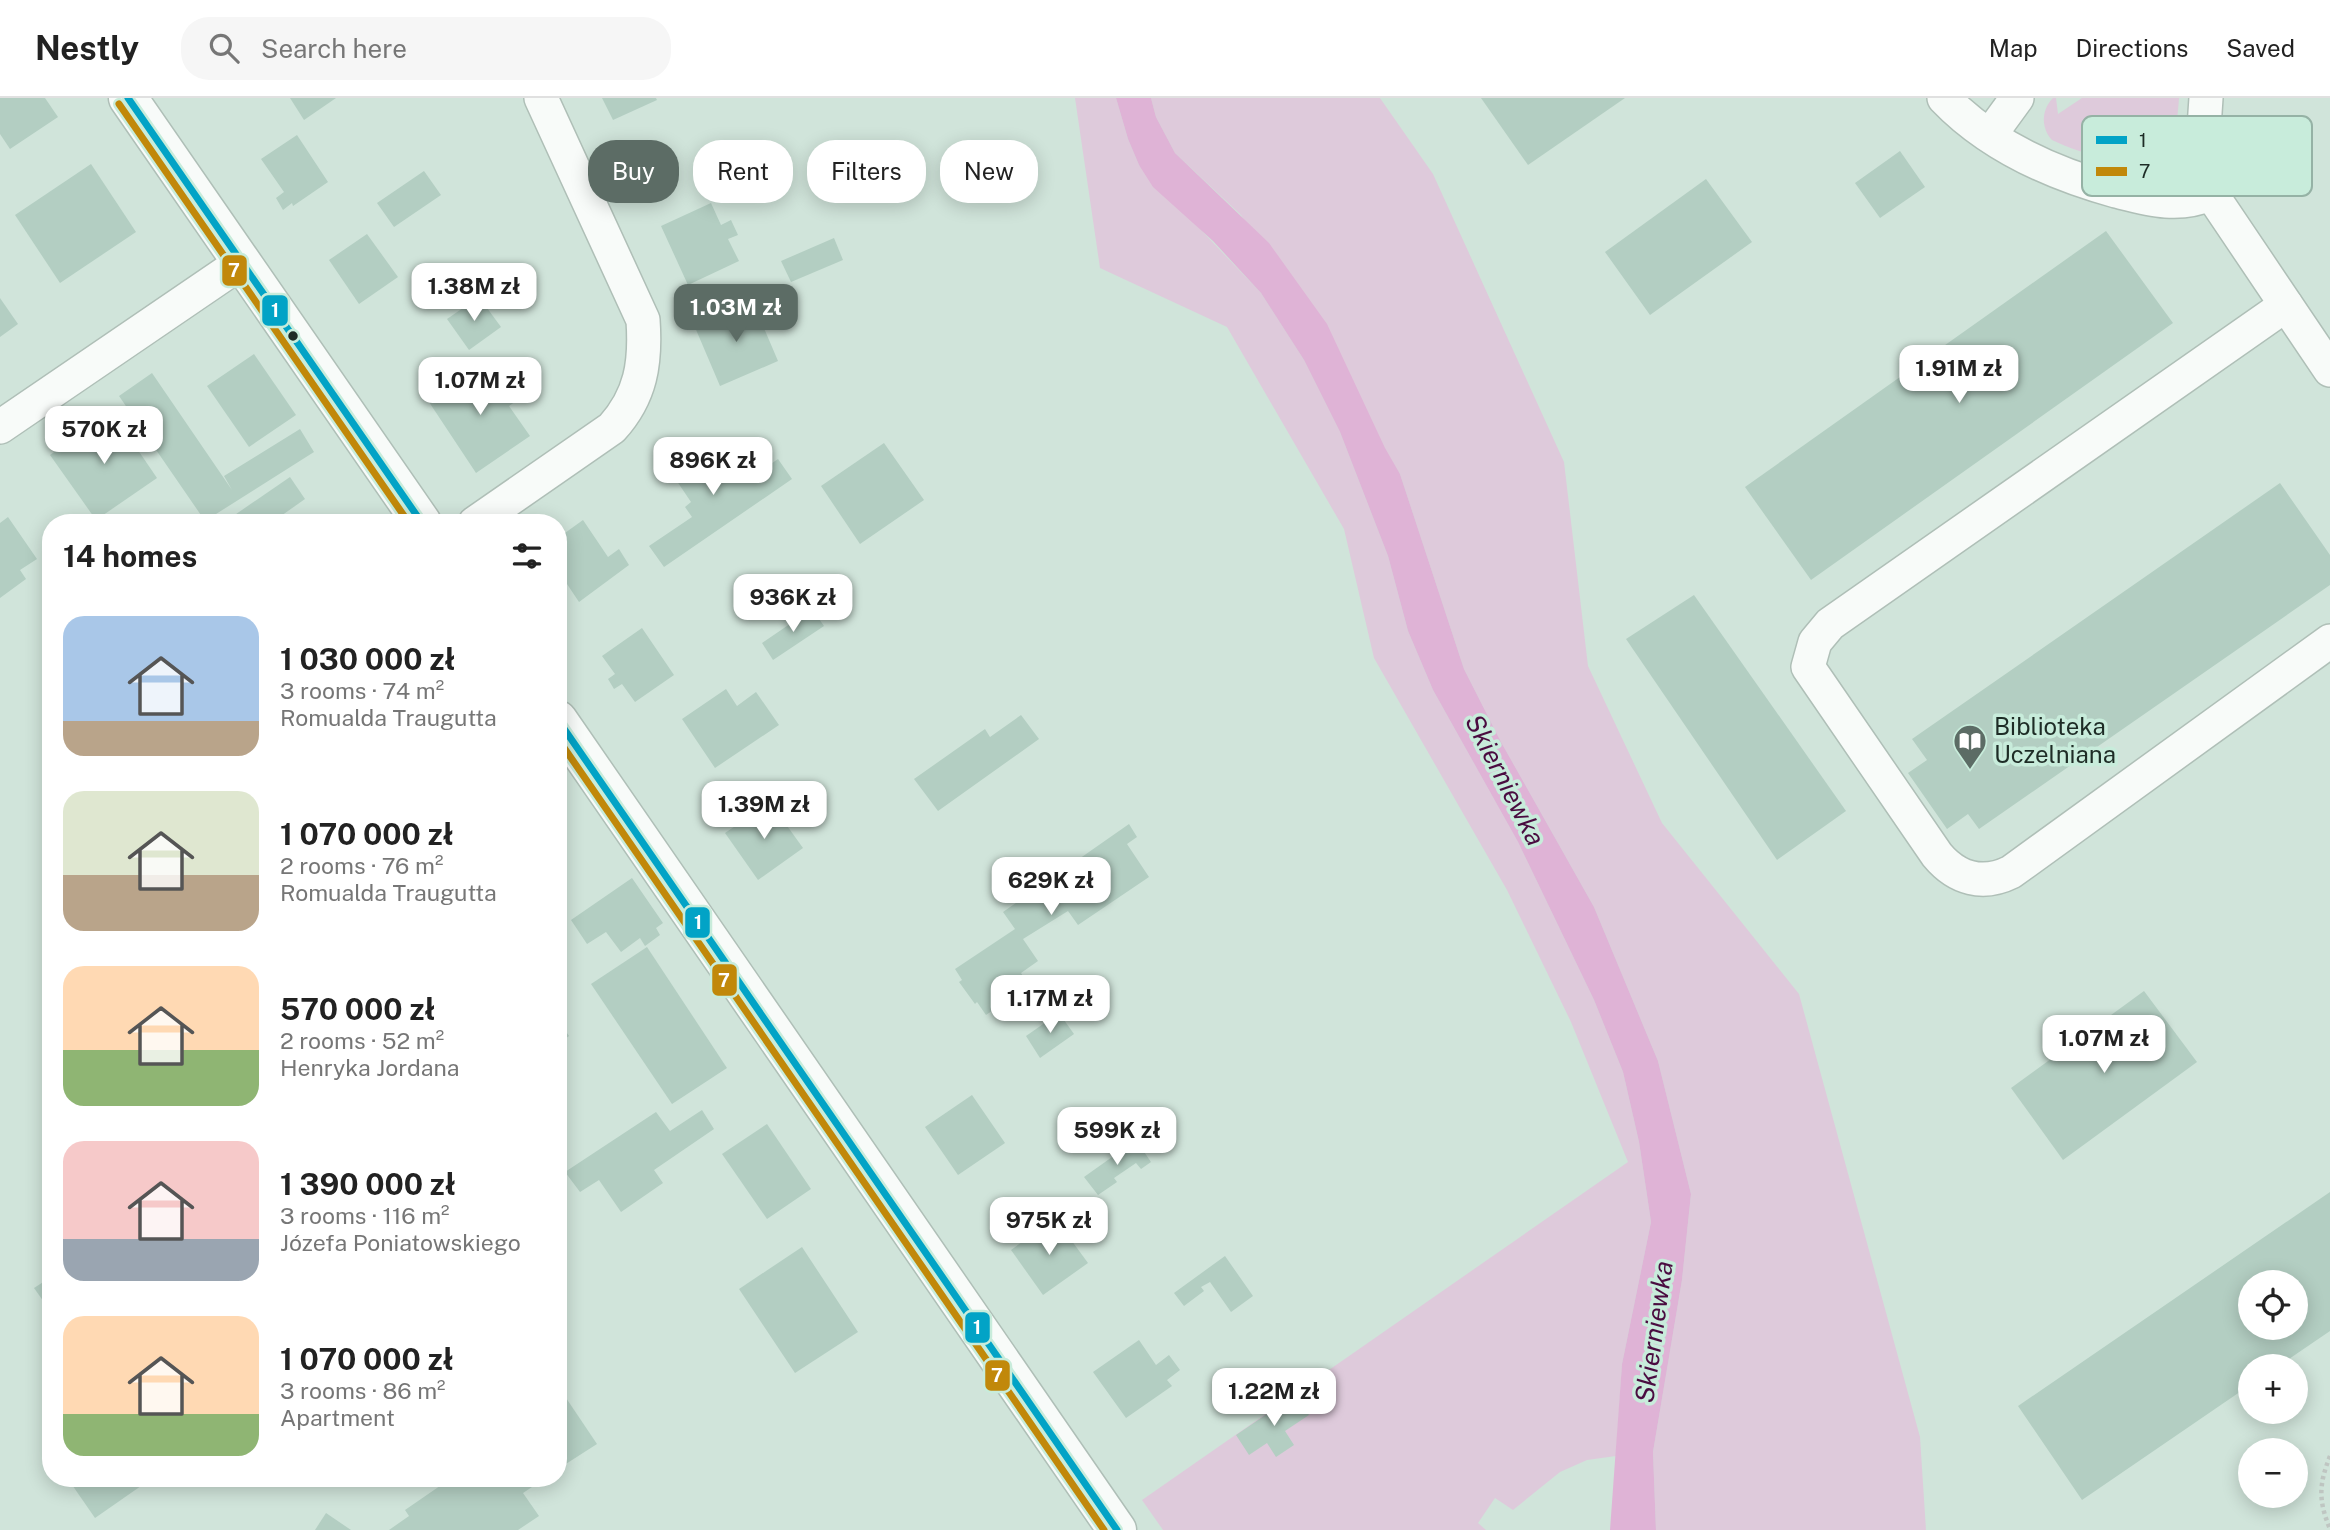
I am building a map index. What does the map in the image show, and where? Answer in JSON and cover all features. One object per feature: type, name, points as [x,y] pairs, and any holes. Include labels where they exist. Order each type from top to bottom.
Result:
[{"type":"street","points":[[128,98],[416,514]]},
{"type":"street","points":[[488,514],[612,428],[627,412],[642,372],[645,345],[643,320],[541,98]]},
{"type":"street","points":[[1944,98],[1953,108],[1990,135],[2024,156],[2082,181]]},
{"type":"street","points":[[1990,135],[2017,98]]},
{"type":"street","points":[[2205,116],[2206,98]]},
{"type":"street","points":[[2136,196],[2151,200],[2188,201],[2204,196]]},
{"type":"street","points":[[2211,196],[2330,370]]},
{"type":"street","points":[[0,428],[242,262]]},
{"type":"street","points":[[2286,305],[1830,624],[1815,642],[1808,667],[1937,855],[1954,872],[1968,878],[1985,880],[2011,872],[2330,641]]},
{"type":"street","points":[[567,733],[1116,1530]]},
{"type":"path","points":[[2330,1456],[2321,1480],[2322,1510],[2330,1528]]},
{"type":"shaded area","points":[[1075,98],[1116,98],[1139,165],[1261,293],[1304,360],[1340,432],[1388,556],[1408,631],[1433,690],[1518,842],[1594,1000],[1623,1072],[1639,1142],[1651,1222],[1622,1364],[1616,1456],[1587,1460],[1560,1472],[1513,1510],[1495,1498],[1478,1523],[1486,1530],[1163,1530],[1142,1500],[1628,1162],[1571,1022],[1507,890],[1374,658],[1344,529],[1227,327],[1100,268]]},
{"type":"shaded area","points":[[1151,98],[1380,98],[1433,174],[1564,462],[1588,666],[1662,823],[1799,994],[1920,1437],[1926,1530],[1656,1530],[1653,1452],[1682,1280],[1691,1194],[1658,1061],[1594,907],[1501,742],[1464,669],[1400,474],[1241,215],[1175,153],[1156,117]]},
{"type":"shaded area","points":[[2056,98],[2058,114],[2082,98],[2179,98],[2177,116],[2082,116],[2082,151],[2058,143],[2048,135],[2044,119],[2049,103]]},
{"type":"water","name":"Skierniewka","points":[[1116,98],[1151,98],[1156,117],[1175,153],[1269,243],[1327,324],[1385,448],[1400,474],[1464,669],[1501,742],[1594,907],[1658,1061],[1691,1194],[1682,1280],[1653,1452],[1656,1530],[1610,1530],[1622,1364],[1651,1222],[1639,1142],[1623,1072],[1594,1000],[1518,842],[1433,690],[1408,631],[1388,556],[1340,432],[1304,360],[1261,293],[1213,241],[1153,187],[1139,165],[1128,139]]},
{"type":"building","points":[[0,98],[45,98],[58,117],[10,149],[0,134]]},
{"type":"building","points":[[290,98],[336,98],[304,120]]},
{"type":"building","points":[[602,98],[656,98],[657,100],[613,120]]},
{"type":"building","points":[[1481,98],[1625,98],[1528,165]]},
{"type":"building","points":[[297,135],[328,182],[283,210],[276,198],[284,192],[261,159]]},
{"type":"building","points":[[1900,151],[1925,187],[1880,218],[1855,183]]},
{"type":"building","points":[[91,164],[136,232],[60,283],[15,215]]},
{"type":"building","points":[[424,171],[441,195],[394,227],[377,203]]},
{"type":"building","points":[[1706,179],[1752,242],[1650,315],[1605,252]]},
{"type":"building","points":[[711,203],[721,225],[731,220],[738,235],[728,239],[739,261],[688,285],[661,226]]},
{"type":"building","points":[[2106,231],[2173,323],[1811,580],[1745,487]]},
{"type":"building","points":[[367,234],[398,277],[359,304],[329,260]]},
{"type":"building","points":[[834,238],[843,260],[791,282],[781,261]]},
{"type":"building","points":[[479,297],[501,327],[469,350],[447,319]]},
{"type":"building","points":[[0,298],[18,324],[0,337]]},
{"type":"building","points":[[734,304],[738,314],[755,307],[778,361],[720,386],[694,325],[718,315],[717,312]]},
{"type":"building","points":[[254,354],[296,415],[249,447],[207,386]]},
{"type":"building","points":[[480,363],[494,384],[504,377],[519,399],[509,406],[530,436],[476,473],[427,399]]},
{"type":"building","points":[[152,373],[232,490],[224,476],[300,429],[314,452],[216,514],[200,514],[119,396]]},
{"type":"building","points":[[112,412],[157,478],[105,514],[92,514],[50,455]]},
{"type":"building","points":[[884,443],[924,500],[860,544],[821,486]]},
{"type":"building","points":[[685,447],[734,458],[749,479],[778,459],[792,479],[664,567],[649,546],[692,517],[685,507],[691,502],[664,462]]},
{"type":"building","points":[[290,477],[305,499],[284,514],[236,514]]},
{"type":"building","points":[[2280,483],[2330,555],[2330,585],[1979,829],[1968,814],[1947,829],[1908,773],[1927,760],[1912,739]]},
{"type":"building","points":[[8,517],[37,559],[20,570],[26,579],[0,598],[0,523]]},
{"type":"building","points":[[583,520],[608,557],[619,549],[629,565],[579,602],[567,584],[567,532]]},
{"type":"building","points":[[1694,595],[1846,811],[1777,860],[1626,639]]},
{"type":"building","points":[[812,609],[824,626],[773,660],[762,643]]},
{"type":"building","points":[[642,628],[674,675],[635,702],[622,684],[614,689],[608,679],[615,674],[602,656]]},
{"type":"building","points":[[726,689],[737,706],[756,692],[779,725],[715,768],[682,719]]},
{"type":"building","points":[[1021,715],[1039,739],[938,811],[914,779],[985,729],[990,737]]},
{"type":"building","points":[[770,802],[803,848],[758,880],[725,833]]},
{"type":"building","points":[[1129,824],[1137,837],[1127,844],[1149,877],[1078,925],[1068,911],[1023,939],[1038,961],[1021,973],[1029,985],[986,1015],[959,982],[962,980],[955,969],[1015,929],[1003,912]]},
{"type":"building","points":[[632,878],[663,923],[656,928],[660,935],[645,946],[640,938],[621,952],[606,932],[587,944],[571,920]]},
{"type":"building","points":[[647,947],[727,1068],[672,1104],[591,984]]},
{"type":"building","points":[[2144,991],[2197,1062],[2063,1160],[2011,1088]]},
{"type":"building","points":[[1059,1013],[1074,1034],[1040,1058],[1026,1036]]},
{"type":"building","points":[[972,1095],[1005,1143],[958,1175],[925,1127]]},
{"type":"building","points":[[702,1110],[714,1129],[654,1170],[663,1183],[621,1212],[599,1180],[580,1192],[567,1175],[567,1171],[656,1112],[670,1131]]},
{"type":"building","points":[[767,1124],[811,1189],[767,1219],[722,1154]]},
{"type":"building","points":[[1136,1140],[1151,1162],[1141,1169],[1136,1163],[1114,1178],[1117,1182],[1098,1195],[1084,1177]]},
{"type":"building","points":[[2330,1192],[2330,1331],[2296,1354],[2238,1354],[2238,1393],[2082,1500],[2018,1406]]},
{"type":"building","points":[[1055,1218],[1088,1263],[1043,1295],[1011,1250]]},
{"type":"building","points":[[802,1247],[858,1332],[795,1373],[739,1289]]},
{"type":"building","points":[[1225,1256],[1253,1296],[1231,1312],[1210,1282],[1201,1287],[1204,1291],[1184,1306],[1174,1293]]},
{"type":"building","points":[[42,1283],[42,1299],[34,1288]]},
{"type":"building","points":[[1139,1340],[1156,1365],[1169,1355],[1180,1370],[1167,1380],[1172,1386],[1126,1418],[1093,1372]]},
{"type":"building","points":[[1295,1395],[1309,1415],[1285,1431],[1294,1445],[1276,1457],[1267,1443],[1249,1455],[1236,1435]]},
{"type":"building","points":[[567,1399],[597,1444],[567,1463]]},
{"type":"building","points":[[74,1487],[140,1487],[95,1518]]},
{"type":"building","points":[[438,1487],[532,1487],[523,1493],[539,1516],[518,1530],[389,1530],[409,1516],[405,1510]]},
{"type":"building","points":[[326,1513],[351,1530],[315,1530]]},
{"type":"transit line","name":"1","points":[[128,98],[416,514]]},
{"type":"transit line","name":"7","points":[[119,104],[403,514]]},
{"type":"transit line","name":"1","points":[[567,733],[1117,1530]]},
{"type":"transit line","name":"7","points":[[567,752],[1104,1530]]},
{"type":"place","name":"Biblioteka Uczelniana","points":[[1970,771]]}]
